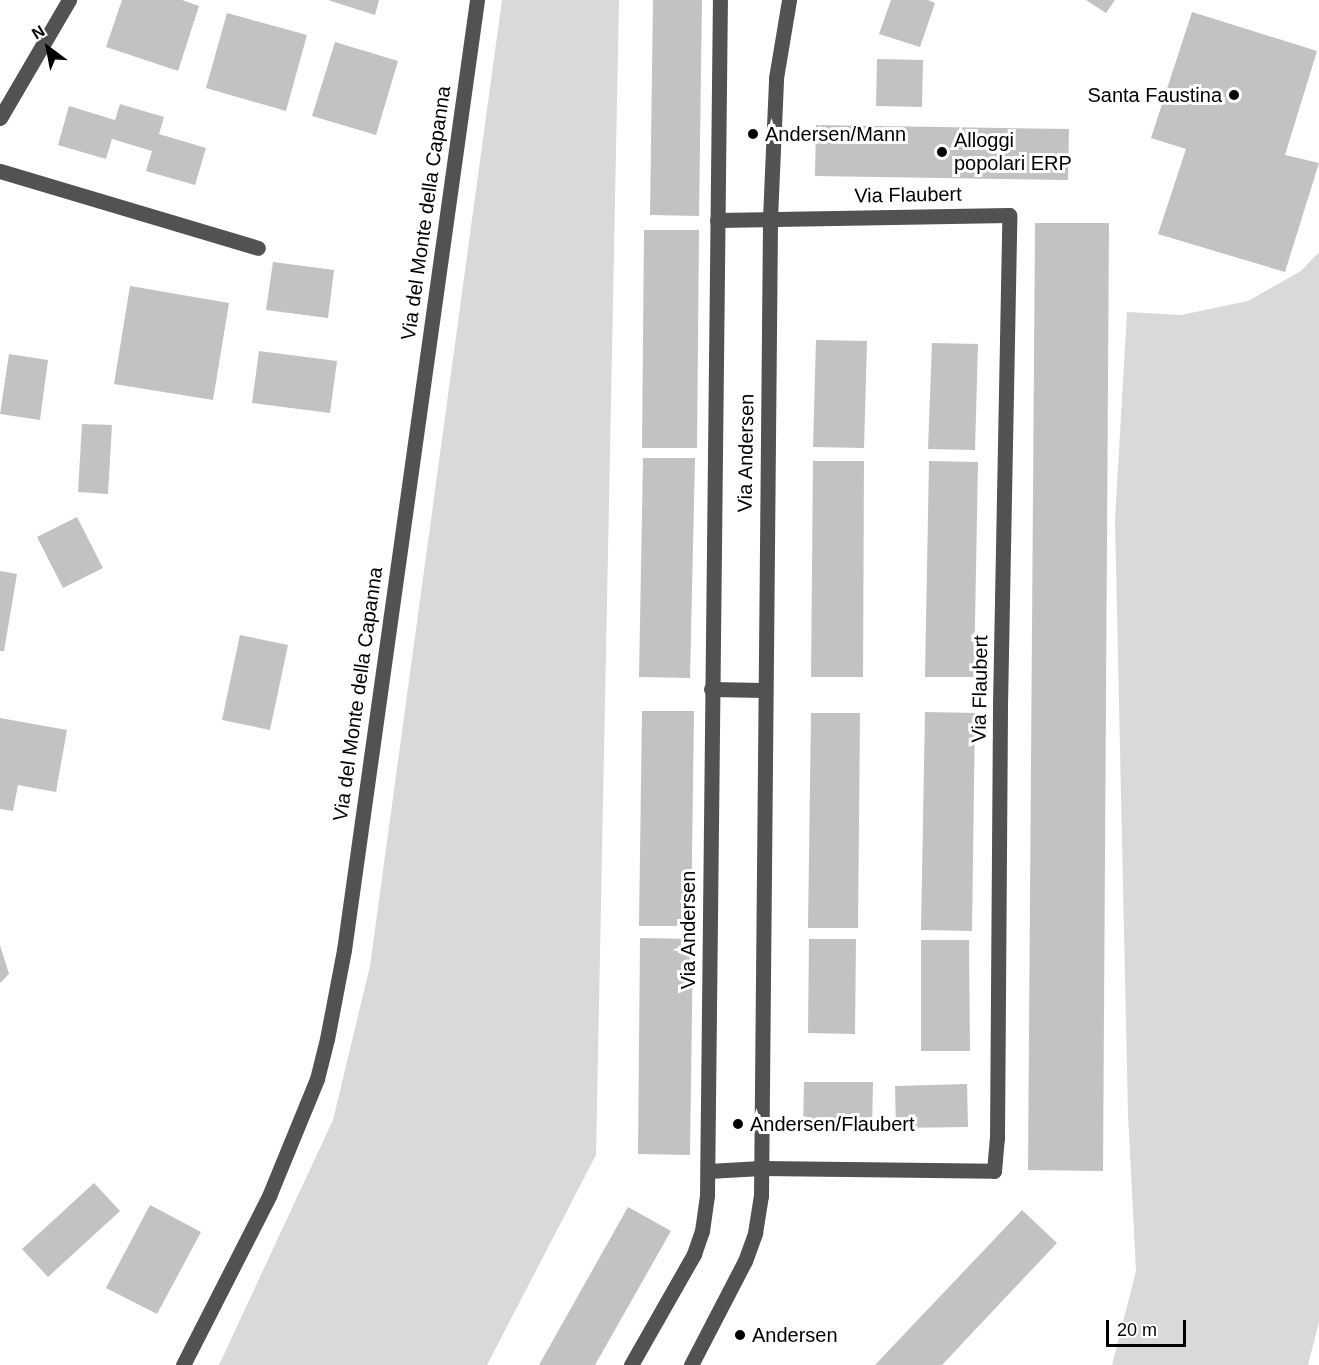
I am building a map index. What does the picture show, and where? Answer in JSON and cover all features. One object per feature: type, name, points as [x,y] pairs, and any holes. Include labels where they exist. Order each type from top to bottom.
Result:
[{"type":"street","points":[[0,118],[69,0]]},
{"type":"street","name":"Via del Monte della Capanna","points":[[183,1365],[269,1196],[317,1079],[327,1039],[344,950],[477,0]]},
{"type":"street","name":"Via Andersen","points":[[631,1365],[698,1243],[705,1216],[708,1171],[711,689],[720,0]]},
{"type":"street","name":"Via Andersen","points":[[691,1365],[728,1297],[751,1244],[759,1213],[770,218],[776,78],[789,0]]},
{"type":"street","points":[[0,171],[258,248]]},
{"type":"street","name":"Via Flaubert","points":[[761,1168],[994,1171],[997,1140],[1000,705],[1009,215],[770,218]]},
{"type":"street","points":[[717,220],[770,218]]},
{"type":"street","points":[[711,689],[765,690]]},
{"type":"street","points":[[708,1171],[761,1168]]},
{"type":"shaded area","points":[[502,0],[619,0],[596,1155],[487,1365],[219,1365],[333,1120],[370,966]]},
{"type":"shaded area","points":[[1319,252],[1319,1322],[1308,1365],[1112,1365],[1136,1271],[1128,1114],[1115,520],[1127,312],[1181,315],[1248,301],[1301,271]]},
{"type":"building","points":[[122,0],[182,0],[199,6],[178,71],[106,47]]},
{"type":"building","points":[[328,0],[379,0],[375,15]]},
{"type":"building","points":[[653,0],[702,0],[699,216],[650,215]]},
{"type":"building","points":[[891,0],[928,0],[935,3],[920,47],[879,34]]},
{"type":"building","points":[[1086,0],[1115,0],[1106,13]]},
{"type":"building","points":[[1192,12],[1317,51],[1285,155],[1319,163],[1285,272],[1158,234],[1186,149],[1151,138]]},
{"type":"building","points":[[227,13],[307,35],[286,111],[206,88]]},
{"type":"building","points":[[335,42],[398,61],[376,135],[312,116]]},
{"type":"building","points":[[877,59],[923,60],[922,107],[876,106]]},
{"type":"building","points":[[120,104],[164,117],[159,134],[206,148],[195,185],[146,171],[152,151],[112,139],[106,159],[58,145],[69,106],[115,120]]},
{"type":"building","name":"Alloggi popolari ERP","points":[[816,125],[1069,129],[1068,180],[815,176]]},
{"type":"building","points":[[1035,223],[1109,223],[1103,1171],[1028,1170]]},
{"type":"building","points":[[644,230],[699,230],[697,448],[642,448]]},
{"type":"building","points":[[273,262],[334,270],[328,318],[266,310]]},
{"type":"building","points":[[130,286],[229,303],[213,400],[114,384]]},
{"type":"building","points":[[816,340],[867,341],[864,448],[813,447]]},
{"type":"building","points":[[932,343],[978,344],[975,450],[928,449]]},
{"type":"building","points":[[259,351],[337,361],[330,413],[252,403]]},
{"type":"building","points":[[9,354],[48,360],[40,420],[0,414]]},
{"type":"building","points":[[82,424],[112,425],[108,494],[78,492]]},
{"type":"building","points":[[643,458],[695,458],[690,678],[639,677]]},
{"type":"building","points":[[813,461],[864,461],[863,677],[811,677]]},
{"type":"building","points":[[929,461],[978,462],[974,677],[925,677]]},
{"type":"building","points":[[77,517],[103,568],[63,588],[37,537]]},
{"type":"building","points":[[0,571],[17,574],[4,651],[0,651]]},
{"type":"building","points":[[240,635],[288,645],[270,730],[222,720]]},
{"type":"building","points":[[642,711],[694,711],[691,926],[639,926]]},
{"type":"building","points":[[925,712],[975,713],[972,931],[921,930]]},
{"type":"building","points":[[811,713],[860,713],[858,928],[808,928]]},
{"type":"building","points":[[0,718],[67,730],[56,792],[18,785],[13,811],[0,809]]},
{"type":"building","points":[[640,938],[693,939],[690,1155],[638,1154]]},
{"type":"building","points":[[809,939],[856,939],[855,1034],[808,1033]]},
{"type":"building","points":[[921,940],[969,940],[970,1051],[921,1051]]},
{"type":"building","points":[[0,945],[9,974],[0,983]]},
{"type":"building","points":[[804,1082],[873,1082],[872,1128],[803,1128]]},
{"type":"building","points":[[967,1084],[968,1127],[896,1128],[895,1086]]},
{"type":"building","points":[[94,1183],[120,1211],[48,1277],[22,1249]]},
{"type":"building","points":[[150,1205],[201,1232],[157,1314],[106,1288]]},
{"type":"building","points":[[628,1207],[671,1231],[595,1365],[539,1365]]},
{"type":"building","points":[[1022,1210],[1057,1243],[942,1365],[875,1365]]},
{"type":"place","name":"Santa Faustina","points":[[1234,95]]},
{"type":"place","name":"Andersen/Mann","points":[[753,134]]},
{"type":"place","name":"Alloggi popolari ERP","points":[[942,152]]},
{"type":"place","name":"Andersen/Flaubert","points":[[738,1124]]},
{"type":"place","name":"Andersen","points":[[740,1335]]}]
